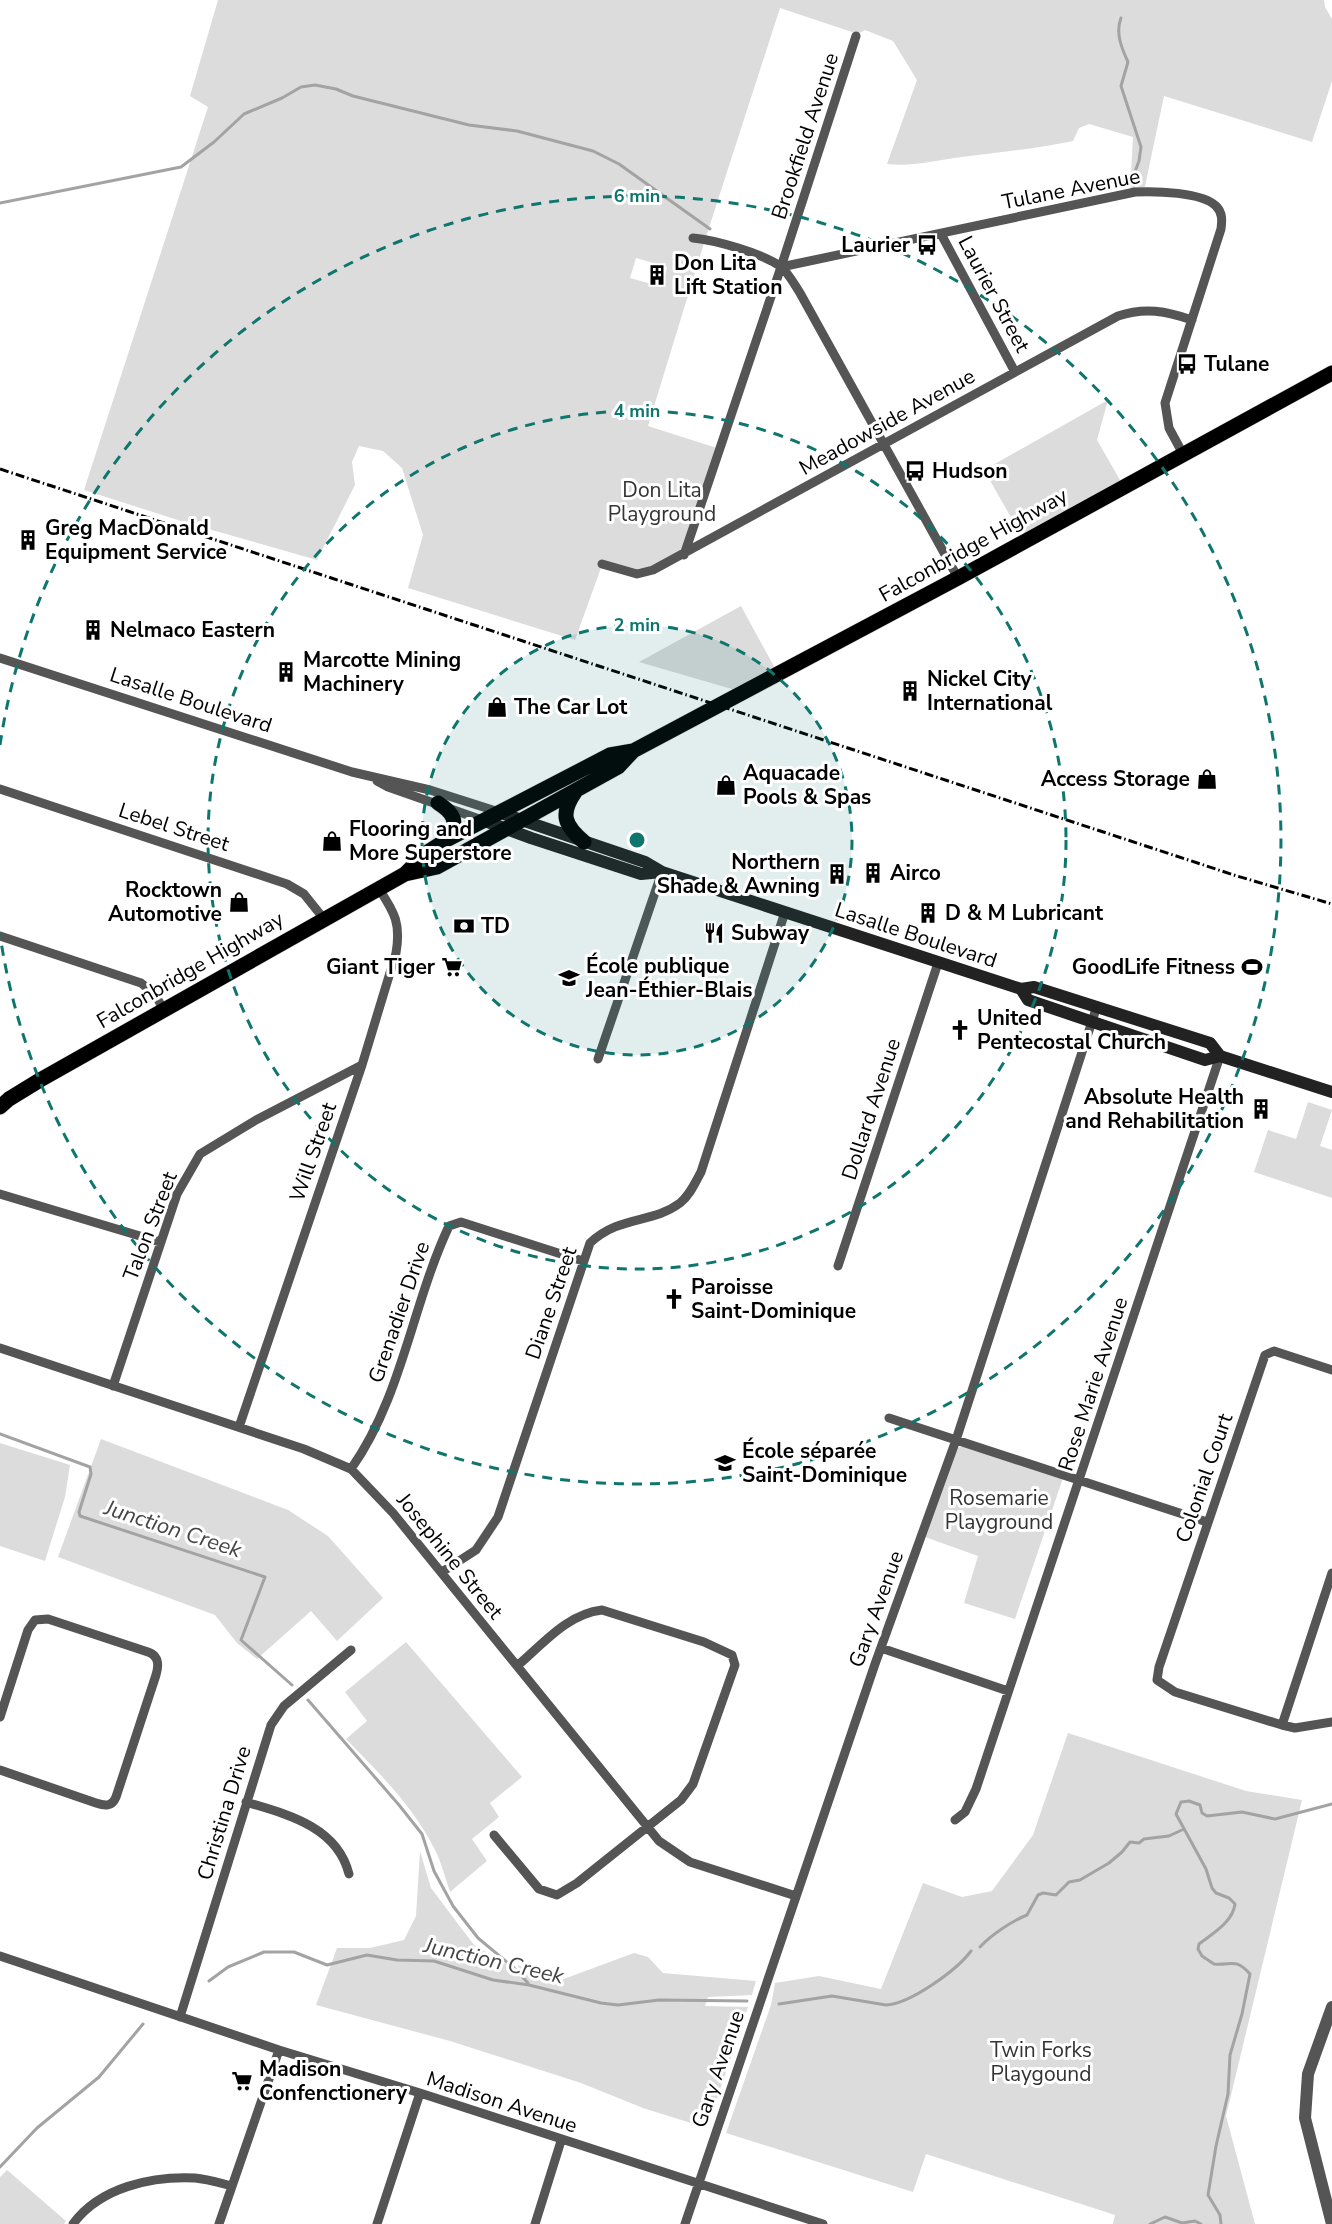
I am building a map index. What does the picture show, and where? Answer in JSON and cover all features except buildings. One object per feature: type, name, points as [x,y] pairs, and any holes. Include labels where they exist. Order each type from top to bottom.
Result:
[{"type":"main road","name":"Falconbridge Highway","points":[[4,1099],[405,874],[426,853],[448,839],[610,755],[633,751],[958,578],[1332,374]]},
{"type":"main road","name":"Falconbridge Highway","points":[[405,874],[437,867],[618,767],[633,751]]},
{"type":"main road","points":[[574,792],[568,802],[565,815],[569,828],[584,842]]},
{"type":"main road","points":[[438,803],[448,809],[454,820],[454,829],[448,839]]},
{"type":"main road","name":"Lasalle Boulevard","points":[[501,813],[645,862],[662,872],[938,963],[1021,989],[1034,987],[1210,1043],[1220,1056]]},
{"type":"main road","name":"Lasalle Boulevard","points":[[485,821],[641,874],[662,872]]},
{"type":"main road","name":"Lasalle Boulevard","points":[[1021,989],[1028,1000],[1204,1060],[1220,1056],[1332,1092]]},
{"type":"street","name":"Brookfield Avenue","points":[[684,555],[856,36]]},
{"type":"street","name":"Tulane Avenue","points":[[781,267],[1135,192],[1159,192],[1206,200],[1218,208],[1222,220],[1165,403],[1169,428],[1183,454]]},
{"type":"street","name":"Laurier Street","points":[[941,234],[1015,372]]},
{"type":"street","points":[[693,238],[711,240],[768,260],[781,267],[800,293],[958,578]]},
{"type":"street","name":"Meadowside Avenue","points":[[602,564],[628,573],[645,573],[684,555],[1102,324],[1128,313],[1156,310],[1192,320]]},
{"type":"street","name":"Lasalle Boulevard","points":[[0,659],[370,777],[430,790],[501,813]]},
{"type":"street","name":"Lasalle Boulevard","points":[[370,777],[388,787],[485,821]]},
{"type":"street","name":"Lebel Street","points":[[0,789],[287,884],[304,894],[324,919]]},
{"type":"street","points":[[598,1059],[662,872]]},
{"type":"street","name":"Will Street","points":[[239,1427],[362,1065],[396,953],[399,935],[394,915],[379,889]]},
{"type":"street","name":"Diane Street","points":[[442,1572],[476,1550],[498,1517],[590,1243],[602,1231],[621,1223],[659,1213],[680,1203],[692,1190],[701,1172],[786,912]]},
{"type":"street","points":[[0,936],[141,982],[154,994],[164,1009]]},
{"type":"street","name":"Dollard Avenue","points":[[838,1266],[938,963]]},
{"type":"street","name":"Gary Avenue","points":[[685,2224],[881,1648],[956,1440],[1097,1006]]},
{"type":"street","name":"Rose Marie Avenue","points":[[955,1820],[965,1812],[976,1789],[1220,1056]]},
{"type":"street","name":"Talon Street","points":[[113,1386],[177,1194],[200,1154],[256,1120],[362,1065]]},
{"type":"street","points":[[0,1194],[160,1242]]},
{"type":"street","name":"Grenadier Drive","points":[[351,1469],[367,1446],[384,1411],[435,1256],[449,1226],[462,1222],[583,1262]]},
{"type":"street","name":"Josephine Street","points":[[0,1348],[304,1449],[351,1469],[393,1513],[442,1572],[659,1841],[690,1862],[796,1896]]},
{"type":"street","name":"Colonial Court","points":[[1282,1725],[1175,1692],[1157,1680],[1159,1667],[1264,1355],[1274,1352],[1332,1370]]},
{"type":"street","points":[[889,1418],[1208,1522]]},
{"type":"street","points":[[1332,1573],[1282,1725],[1295,1728],[1332,1722]]},
{"type":"street","points":[[494,1835],[539,1889],[557,1895],[578,1883],[681,1800],[693,1784],[735,1665],[732,1654],[704,1642],[602,1610],[585,1612],[570,1620],[517,1666]]},
{"type":"street","points":[[0,1717],[28,1630],[35,1620],[48,1619],[148,1652],[155,1656],[158,1662],[153,1686],[112,1804],[108,1806],[96,1803],[0,1770]]},
{"type":"street","points":[[881,1648],[1008,1691]]},
{"type":"street","name":"Christina Drive","points":[[180,2018],[271,1725],[284,1706],[351,1650]]},
{"type":"street","points":[[246,1802],[296,1817],[313,1825],[338,1851],[349,1874]]},
{"type":"street","name":"Madison Avenue","points":[[0,1956],[180,2018],[699,2182],[823,2224]]},
{"type":"street","points":[[1332,2007],[1308,2074],[1305,2118],[1332,2224]]},
{"type":"street","points":[[219,2224],[279,2050]]},
{"type":"street","points":[[376,2224],[420,2093]]},
{"type":"street","points":[[535,2224],[561,2140]]},
{"type":"street","points":[[73,2224],[97,2202],[121,2189],[146,2180],[196,2178],[232,2186]]},
{"type":"green space","name":"Don Lita Playground","points":[[218,0],[1324,0],[1332,19],[1332,81],[1312,142],[1164,96],[1144,191],[1130,192],[1133,137],[1089,124],[1079,128],[1073,141],[1059,144],[916,164],[887,164],[917,80],[893,41],[865,30],[858,34],[780,8],[648,426],[720,449],[684,555],[645,574],[602,565],[575,640],[408,588],[423,535],[402,468],[383,451],[359,446],[352,462],[355,485],[317,560],[184,522],[84,490],[208,107],[190,96]],"holes":[[[636,258],[667,267],[662,287],[630,278]]]},
{"type":"green space","points":[[1108,400],[1097,440],[1124,487],[1025,542],[984,470]]},
{"type":"green space","points":[[741,606],[778,674],[742,692],[639,662]]},
{"type":"green space","points":[[1308,1102],[1332,1110],[1320,1146],[1332,1150],[1332,1198],[1254,1172],[1268,1130],[1296,1139]]},
{"type":"green space","points":[[101,1439],[288,1510],[328,1536],[383,1598],[337,1641],[311,1611],[257,1659],[237,1643],[215,1615],[58,1557]]},
{"type":"green space","points":[[0,1443],[70,1465],[65,1497],[45,1561],[0,1546]]},
{"type":"green space","name":"Rosemarie Playground","points":[[963,1446],[1063,1478],[1015,1619],[964,1603],[978,1556],[925,1537],[957,1448]]},
{"type":"green space","points":[[406,1642],[522,1777],[490,1803],[499,1817],[472,1839],[487,1861],[450,1892],[436,1853],[416,1818],[394,1790],[346,1739],[367,1721],[345,1692]]},
{"type":"green space","name":"Twin Forks Playgound","points":[[1068,1733],[1246,1791],[1302,1800],[1226,2116],[1255,2224],[1113,2224],[1115,2215],[926,2154],[913,2192],[726,2133],[771,2005],[775,1983],[819,1976],[881,1989],[923,1883],[962,1897],[992,1891],[1033,1835]]},
{"type":"green space","points":[[420,1851],[431,1888],[474,1945],[508,1965],[522,1978],[518,1965],[561,1980],[634,1953],[648,1957],[663,1973],[756,1981],[752,1995],[708,1997],[705,2006],[748,2007],[707,2128],[643,2108],[581,2083],[450,2041],[316,2005],[337,1948],[370,1948],[404,1940],[416,1916]]},
{"type":"green space","points":[[7,2170],[66,2221],[64,2224],[0,2224],[0,2177]]},
{"type":"waterway","points":[[1121,18],[1119,35],[1128,62],[1121,86],[1141,147],[1133,177],[1134,186]]},
{"type":"waterway","points":[[0,203],[181,167],[214,142],[244,114],[282,98],[301,87],[315,85],[469,125],[517,131],[593,151],[619,164],[710,229]]},
{"type":"waterway","name":"Junction Creek","points":[[0,1434],[90,1467],[91,1474],[79,1512],[80,1516],[265,1577],[241,1640],[292,1685]]},
{"type":"waterway","points":[[308,1700],[422,1834],[434,1871],[453,1906],[478,1938],[528,1983]]},
{"type":"waterway","points":[[1221,2224],[1220,2215],[1208,2195],[1228,2094],[1230,2055],[1242,2014],[1250,1974],[1233,1963],[1214,1964],[1202,1956],[1198,1949],[1199,1944],[1226,1922],[1235,1904],[1229,1898],[1216,1893],[1212,1888],[1206,1869],[1176,1814],[1181,1802],[1189,1801],[1200,1805],[1202,1813],[1207,1816],[1242,1812],[1275,1819],[1332,1804]]},
{"type":"waterway","name":"Junction Creek","points":[[980,1947],[1002,1929],[1027,1915],[1038,1895],[1043,1893],[1056,1895],[1069,1882],[1080,1880],[1109,1863],[1130,1842],[1139,1843],[1144,1839],[1169,1836],[1184,1829]]},
{"type":"waterway","name":"Junction Creek","points":[[779,2004],[832,1996],[886,2005],[896,2003],[932,1985],[971,1951]]},
{"type":"waterway","name":"Junction Creek","points":[[209,1981],[228,1967],[264,1952],[294,1952],[327,1965],[367,1955],[397,1960],[434,1961],[493,1980],[529,1985],[618,2005],[659,2000],[747,2001]]},
{"type":"waterway","name":"Junction Creek","points":[[0,2167],[37,2128],[99,2077],[143,2024]]},
{"type":"waterway","points":[[1150,2224],[1165,2217],[1182,2223],[1195,2221],[1201,2224]]},
{"type":"railway","points":[[0,469],[1237,876],[1332,904]]},
{"type":"place","name":"Laurier","points":[[927,245]]},
{"type":"place","name":"Don Lita Lift Station","points":[[657,275]]},
{"type":"place","name":"Tulane","points":[[1187,364]]},
{"type":"place","name":"Hudson","points":[[915,471]]},
{"type":"place","name":"Greg MacDonald Equipment Service","points":[[28,540]]},
{"type":"place","name":"Nelmaco Eastern","points":[[93,630]]},
{"type":"place","name":"Marcotte Mining Machinery","points":[[286,672]]},
{"type":"place","name":"Nickel City International","points":[[910,691]]},
{"type":"place","name":"The Car Lot","points":[[497,707]]},
{"type":"place","name":"Access Storage","points":[[1207,779]]},
{"type":"place","name":"Aquacade Pools & Spas","points":[[726,785]]},
{"type":"place","name":"Flooring and More Superstore","points":[[332,841]]},
{"type":"place","name":"Airco","points":[[873,873]]},
{"type":"place","name":"Northern Shade & Awning","points":[[837,874]]},
{"type":"place","name":"Rocktown Automotive","points":[[239,902]]},
{"type":"place","name":"D & M Lubricant","points":[[928,913]]},
{"type":"place","name":"TD","points":[[464,926]]},
{"type":"place","name":"Subway","points":[[714,933]]},
{"type":"place","name":"Giant Tiger","points":[[452,967]]},
{"type":"place","name":"GoodLife Fitness","points":[[1252,967]]},
{"type":"place","name":"École publique Jean-Éthier-Blais","points":[[569,978]]},
{"type":"place","name":"United Pentecostal Church","points":[[960,1030]]},
{"type":"place","name":"Absolute Health and Rehabilitation","points":[[1261,1109]]},
{"type":"place","name":"Paroisse Saint-Dominique","points":[[674,1299]]},
{"type":"place","name":"École séparée Saint-Dominique","points":[[725,1463]]},
{"type":"place","name":"Madison Confenctionery","points":[[242,2081]]}]
